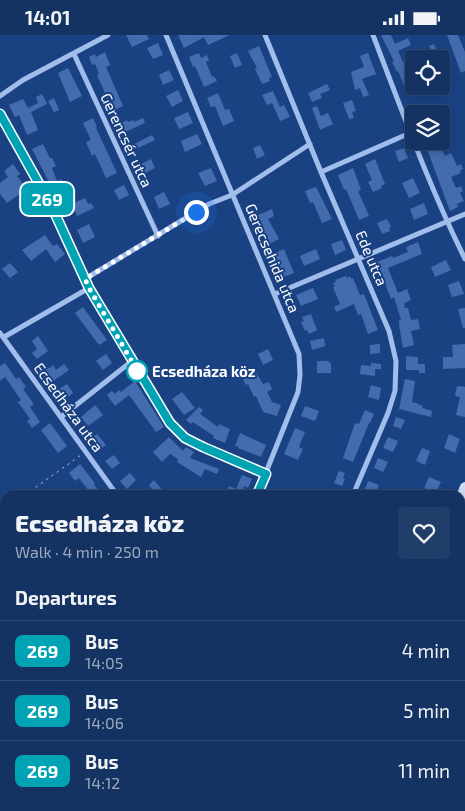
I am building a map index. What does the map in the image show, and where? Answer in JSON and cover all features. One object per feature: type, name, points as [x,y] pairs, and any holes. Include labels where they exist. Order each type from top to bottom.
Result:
[{"type":"street","points":[[0,96],[17,84],[108,35]]},
{"type":"street","name":"Gerecsehida utca","points":[[166,35],[299,354],[300,375],[298,392],[259,490]]},
{"type":"street","name":"Ede utca","points":[[265,35],[389,331],[396,361],[395,391],[388,413],[355,490]]},
{"type":"street","points":[[373,35],[405,120]]},
{"type":"street","name":"Gerencsér utca","points":[[74,54],[158,236]]},
{"type":"street","points":[[0,114],[52,207],[89,288],[170,423],[185,438],[266,474]]},
{"type":"street","points":[[321,172],[405,135]]},
{"type":"street","points":[[85,279],[209,204],[232,195],[310,144]]},
{"type":"street","points":[[417,150],[446,221],[465,259]]},
{"type":"street","points":[[275,294],[465,214]]},
{"type":"street","points":[[2,335],[89,288]]},
{"type":"street","name":"Ecsedháza utca","points":[[2,335],[113,490]]},
{"type":"street","points":[[61,417],[132,361]]},
{"type":"path","points":[[32,490],[86,452]]},
{"type":"building","points":[[126,35],[147,35],[149,39],[132,47]]},
{"type":"building","points":[[178,35],[230,35],[208,45],[204,37],[184,48]]},
{"type":"building","points":[[381,35],[391,35],[395,44],[408,38],[411,45],[398,51],[403,62],[405,61],[405,88],[392,62],[394,61]]},
{"type":"building","points":[[447,35],[458,35],[465,52],[465,71],[461,73]]},
{"type":"building","points":[[158,43],[163,55],[153,59],[147,48]]},
{"type":"building","points":[[434,44],[437,50],[431,50],[429,46]]},
{"type":"building","points":[[259,46],[272,77],[269,78],[270,81],[262,84],[255,69],[257,68],[248,51]]},
{"type":"building","points":[[105,52],[110,65],[106,67],[123,106],[113,111],[97,75],[99,74],[95,64],[92,65],[89,57],[95,54],[96,57]]},
{"type":"building","points":[[199,53],[201,58],[207,55],[209,60],[206,62],[212,77],[214,76],[217,81],[204,87],[189,57]]},
{"type":"building","points":[[237,53],[242,65],[235,68],[230,56]]},
{"type":"building","points":[[368,53],[376,74],[362,79],[369,95],[363,97],[360,88],[355,90],[351,72],[364,67],[360,56]]},
{"type":"building","points":[[68,68],[82,96],[70,102],[58,73]]},
{"type":"building","points":[[169,70],[174,80],[163,85],[159,75]]},
{"type":"building","points":[[327,84],[330,90],[320,94],[322,98],[312,102],[308,93]]},
{"type":"building","points":[[178,90],[183,101],[172,107],[166,96]]},
{"type":"building","points":[[273,91],[280,107],[284,105],[290,117],[280,121],[272,103],[267,105],[262,95]]},
{"type":"building","points":[[218,93],[225,110],[229,109],[234,121],[223,126],[215,106],[211,107],[207,98]]},
{"type":"building","points":[[42,94],[47,104],[31,112],[38,130],[27,135],[19,115],[15,117],[9,105],[23,99],[28,108],[38,103],[36,97]]},
{"type":"building","points":[[54,98],[59,110],[54,112],[48,101]]},
{"type":"building","points":[[352,100],[356,111],[352,112],[354,118],[349,119],[343,103]]},
{"type":"building","points":[[317,106],[321,116],[328,113],[333,124],[320,130],[312,108]]},
{"type":"building","points":[[188,112],[193,123],[179,129],[174,118]]},
{"type":"building","points":[[93,118],[117,173],[106,178],[95,154],[92,156],[86,142],[91,140],[83,123]]},
{"type":"building","points":[[143,118],[145,123],[123,133],[119,124],[127,120],[128,122],[133,120],[134,122]]},
{"type":"building","points":[[197,134],[202,144],[185,152],[181,141]]},
{"type":"building","points":[[152,135],[155,140],[134,150],[132,145]]},
{"type":"building","points":[[43,144],[56,166],[52,168],[57,181],[61,179],[65,187],[54,192],[32,149]]},
{"type":"building","points":[[260,145],[265,155],[257,159],[253,148]]},
{"type":"building","points":[[404,148],[408,158],[399,162],[395,151]]},
{"type":"building","points":[[427,150],[442,150],[445,156],[451,153],[457,166],[461,164],[463,169],[460,170],[461,173],[451,177],[456,188],[461,186],[463,191],[460,193],[464,201],[457,204],[458,207],[450,211]]},
{"type":"building","points":[[151,159],[155,168],[143,174],[139,165]]},
{"type":"building","points":[[375,159],[385,184],[381,186],[382,188],[373,192],[368,182],[372,180],[365,164]]},
{"type":"building","points":[[13,164],[20,174],[17,176],[27,189],[7,203],[0,194],[0,183],[8,177],[4,171]]},
{"type":"building","points":[[211,168],[217,181],[205,186],[198,173]]},
{"type":"building","points":[[353,168],[361,190],[358,191],[369,216],[359,220],[338,175]]},
{"type":"building","points":[[413,178],[420,193],[409,198],[402,183]]},
{"type":"building","points":[[124,185],[129,195],[119,200],[114,190]]},
{"type":"building","points":[[316,187],[332,219],[322,223],[313,202],[310,203],[305,191]]},
{"type":"building","points":[[164,192],[170,204],[159,209],[154,197]]},
{"type":"building","points":[[85,198],[88,204],[91,203],[94,208],[77,216],[72,204]]},
{"type":"building","points":[[424,203],[428,214],[414,220],[410,209]]},
{"type":"building","points":[[272,209],[274,216],[268,219],[279,239],[269,244],[256,216]]},
{"type":"building","points":[[387,219],[391,227],[389,228],[390,231],[382,234],[377,223]]},
{"type":"building","points":[[89,224],[95,237],[83,243],[77,230]]},
{"type":"building","points":[[45,235],[53,246],[57,244],[65,254],[55,262],[46,249],[31,261],[22,250]]},
{"type":"building","points":[[342,240],[346,250],[335,255],[331,244]]},
{"type":"building","points":[[418,242],[422,254],[388,268],[398,293],[407,289],[411,300],[404,303],[405,308],[408,308],[411,320],[418,319],[420,329],[411,331],[414,345],[403,348],[399,325],[399,320],[401,320],[394,297],[391,299],[377,262],[408,252],[406,247]]},
{"type":"building","points":[[284,249],[294,273],[283,277],[273,254]]},
{"type":"building","points":[[316,249],[320,259],[304,266],[300,256]]},
{"type":"building","points":[[446,260],[451,270],[435,277],[431,267]]},
{"type":"building","points":[[10,263],[18,272],[10,278],[2,269]]},
{"type":"building","points":[[346,276],[347,278],[350,276],[351,279],[353,278],[360,295],[364,294],[378,330],[368,334],[361,314],[358,315],[354,304],[336,312],[334,307],[340,304],[333,283],[336,282],[335,280]]},
{"type":"building","points":[[459,281],[464,294],[452,297],[448,285]]},
{"type":"building","points":[[313,288],[318,299],[301,306],[296,295]]},
{"type":"building","points":[[83,307],[107,340],[99,345],[75,313]]},
{"type":"building","points":[[465,308],[465,328],[463,328],[458,309]]},
{"type":"building","points":[[311,314],[317,330],[309,334],[307,330],[305,331],[301,322],[304,321],[302,317]]},
{"type":"building","points":[[38,336],[48,351],[37,359],[32,353],[37,349],[32,341]]},
{"type":"building","points":[[324,338],[325,346],[312,350],[310,341]]},
{"type":"building","points":[[380,344],[380,353],[370,354],[370,345]]},
{"type":"building","points":[[465,344],[465,368],[443,369],[443,357],[453,357],[452,345]]},
{"type":"building","points":[[268,349],[273,360],[263,365],[258,354]]},
{"type":"building","points":[[106,354],[112,363],[103,370],[96,361]]},
{"type":"building","points":[[406,356],[418,357],[418,364],[425,364],[425,373],[419,373],[419,370],[406,370]]},
{"type":"building","points":[[317,361],[329,361],[331,363],[331,373],[317,373]]},
{"type":"building","points":[[5,363],[16,379],[19,377],[26,387],[23,389],[34,404],[30,407],[40,422],[32,428],[27,421],[30,419],[18,402],[21,400],[5,377],[0,381],[0,366]]},
{"type":"building","points":[[371,363],[381,364],[381,369],[375,369],[375,376],[360,374],[361,365],[371,366]]},
{"type":"building","points":[[35,364],[50,368],[53,365],[56,370],[64,364],[69,370],[49,384]]},
{"type":"building","points":[[255,371],[263,384],[269,382],[272,389],[267,392],[272,402],[281,405],[277,416],[263,412],[256,396],[254,397],[248,384],[246,385],[242,378]]},
{"type":"building","points":[[405,379],[415,381],[412,402],[432,411],[431,417],[399,409]]},
{"type":"building","points":[[135,381],[164,427],[156,432],[129,395],[115,406],[107,395],[112,391],[115,394],[119,390],[121,392]]},
{"type":"building","points":[[67,384],[73,393],[63,401],[56,391]]},
{"type":"building","points":[[371,385],[381,388],[379,400],[368,397]]},
{"type":"building","points":[[457,386],[465,387],[465,417],[456,415],[460,397],[455,396]]},
{"type":"building","points":[[182,392],[195,408],[184,415],[172,399]]},
{"type":"building","points":[[95,405],[103,415],[88,426],[81,417]]},
{"type":"building","points":[[305,406],[319,411],[315,421],[301,416]]},
{"type":"building","points":[[199,407],[203,410],[200,414],[218,427],[219,424],[230,429],[225,443],[213,438],[214,436],[193,422],[191,424],[186,420]]},
{"type":"building","points":[[365,410],[374,414],[353,462],[343,458],[355,423],[359,424]]},
{"type":"building","points":[[396,417],[405,420],[401,429],[393,426]]},
{"type":"building","points":[[50,423],[67,446],[58,453],[41,430]]},
{"type":"building","points":[[295,428],[305,432],[299,447],[303,449],[298,460],[284,454]]},
{"type":"building","points":[[240,433],[266,445],[261,457],[235,446]]},
{"type":"building","points":[[97,434],[106,445],[99,450],[90,439]]},
{"type":"building","points":[[449,434],[460,439],[455,453],[444,448]]},
{"type":"building","points":[[169,437],[183,451],[186,447],[194,452],[190,458],[219,469],[217,474],[205,469],[201,477],[177,462],[178,459],[170,454],[162,462],[153,452]]},
{"type":"building","points":[[388,437],[398,441],[393,452],[383,448]]},
{"type":"building","points":[[422,448],[430,451],[425,465],[416,461]]},
{"type":"building","points":[[114,455],[120,463],[112,469],[105,461]]},
{"type":"building","points":[[378,458],[388,462],[383,472],[374,468]]},
{"type":"building","points":[[80,464],[98,490],[88,490],[79,478],[75,481],[69,473]]},
{"type":"building","points":[[339,471],[345,473],[342,486],[334,483]]},
{"type":"building","points":[[130,473],[136,480],[127,489],[120,481]]},
{"type":"building","points":[[242,475],[252,479],[248,488],[244,486],[243,490],[228,490],[229,486],[236,489]]},
{"type":"building","points":[[429,477],[441,482],[437,490],[424,488]]},
{"type":"building","points":[[154,480],[162,490],[151,490],[149,485]]},
{"type":"building","points":[[368,481],[379,485],[377,490],[364,490]]},
{"type":"bus line","name":"269","points":[[0,114],[52,207],[89,288],[170,423],[185,438],[266,474],[259,490]]},
{"type":"place","name":"Ecsedháza köz","points":[[137,371]]},
{"type":"route","points":[[137,371],[141,377],[85,279],[196,212]]}]
